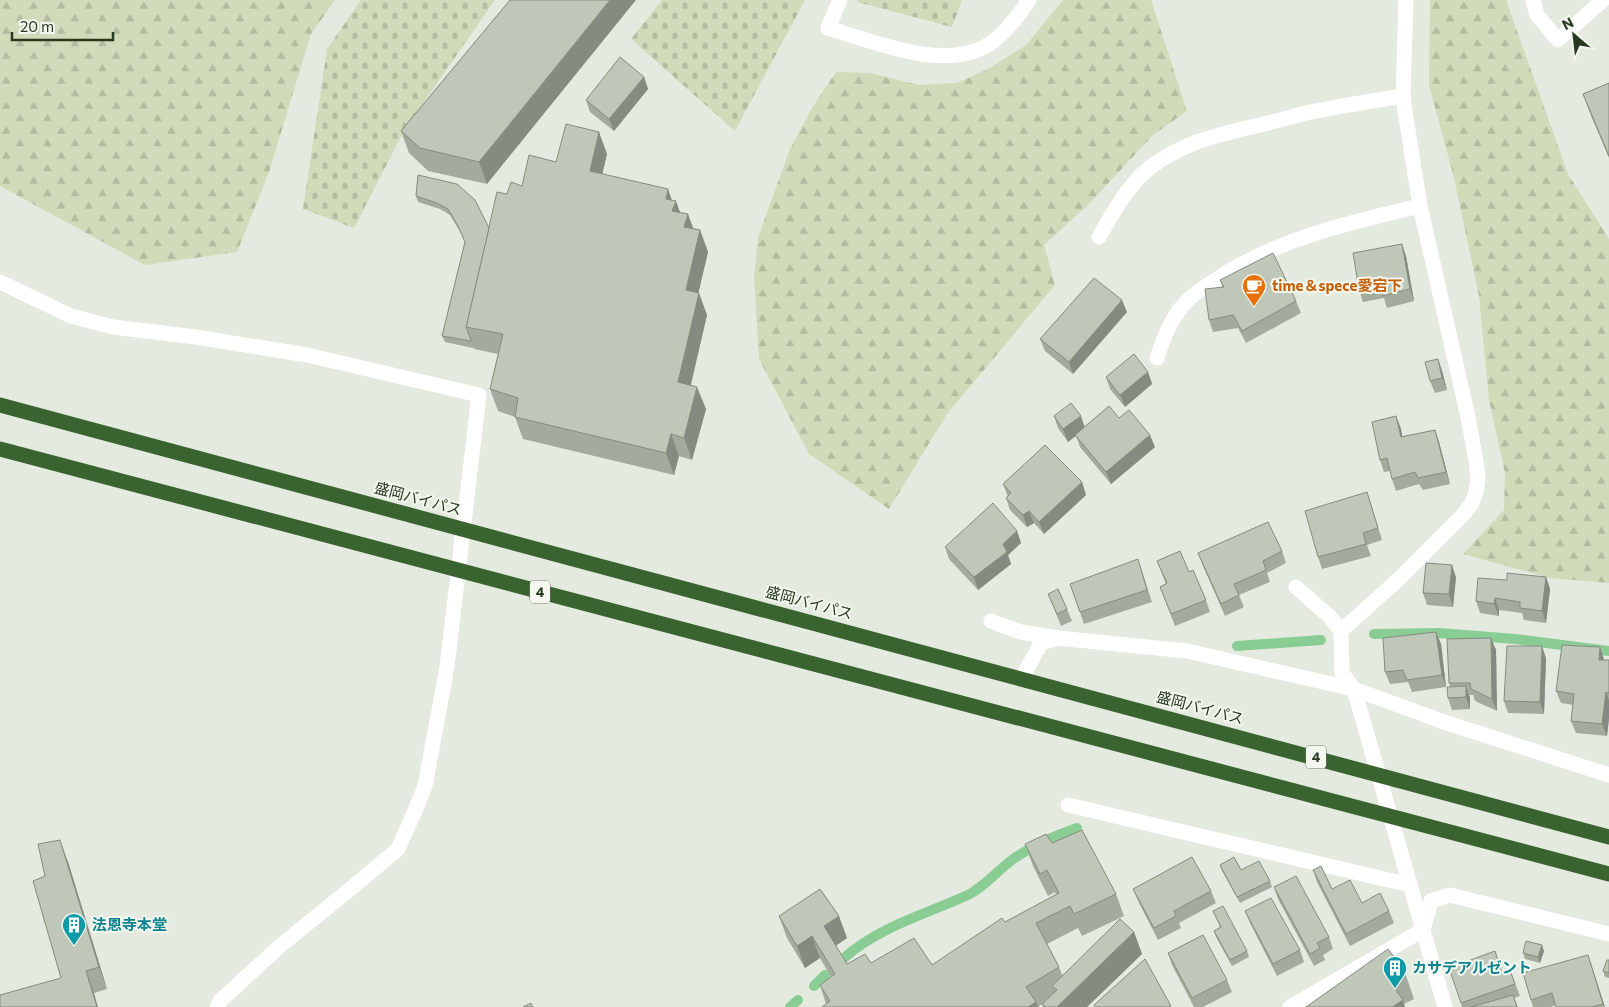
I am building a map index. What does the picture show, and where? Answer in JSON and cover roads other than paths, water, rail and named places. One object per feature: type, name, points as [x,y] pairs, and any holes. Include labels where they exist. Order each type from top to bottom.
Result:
[{"type":"highway","name":"盛岡バイパス","points":[[0,405],[1609,837]]},
{"type":"highway","name":"4","points":[[0,449],[1609,874]]},
{"type":"street","points":[[840,0],[828,28],[892,48],[941,56],[966,54],[990,43],[1007,28],[1030,0]]},
{"type":"street","points":[[1341,631],[1400,578],[1451,528],[1472,503],[1478,478],[1468,417],[1420,206],[1403,96],[1406,0]]},
{"type":"street","points":[[1534,0],[1537,15],[1558,40],[1603,0]]},
{"type":"street","points":[[1099,237],[1130,188],[1148,170],[1171,153],[1224,132],[1314,111],[1403,96]]},
{"type":"street","points":[[1157,358],[1167,330],[1187,301],[1223,274],[1247,260],[1361,219],[1420,206]]},
{"type":"street","points":[[0,282],[71,316],[113,326],[196,336],[307,355],[479,395],[447,668],[425,786],[398,849],[280,946],[220,1001],[216,1007]]},
{"type":"street","points":[[1296,588],[1330,617],[1341,631],[1342,673],[1354,690],[1445,1007]]},
{"type":"street","points":[[991,621],[1021,632],[1058,638],[1187,652],[1354,690],[1444,722],[1609,775]]},
{"type":"street","points":[[1022,678],[1041,643],[1058,638]]},
{"type":"street","points":[[1068,805],[1410,884]]},
{"type":"street","points":[[1290,1007],[1423,930],[1431,901],[1450,895],[1609,934]]},
{"type":"waterway","points":[[1374,634],[1439,633],[1515,639],[1609,651]]},
{"type":"waterway","points":[[1237,646],[1321,640]]},
{"type":"waterway","points":[[844,958],[873,937],[888,929],[970,894],[1027,850],[1077,828]]},
{"type":"waterway","points":[[814,986],[825,975]]},
{"type":"waterway","points":[[790,1007],[798,1000]]},
{"type":"place","name":"time＆spece愛宕下","points":[[1254,307]]},
{"type":"place","name":"法恩寺本堂","points":[[74,946]]},
{"type":"place","name":"カサデアルゼント","points":[[1395,989]]}]
